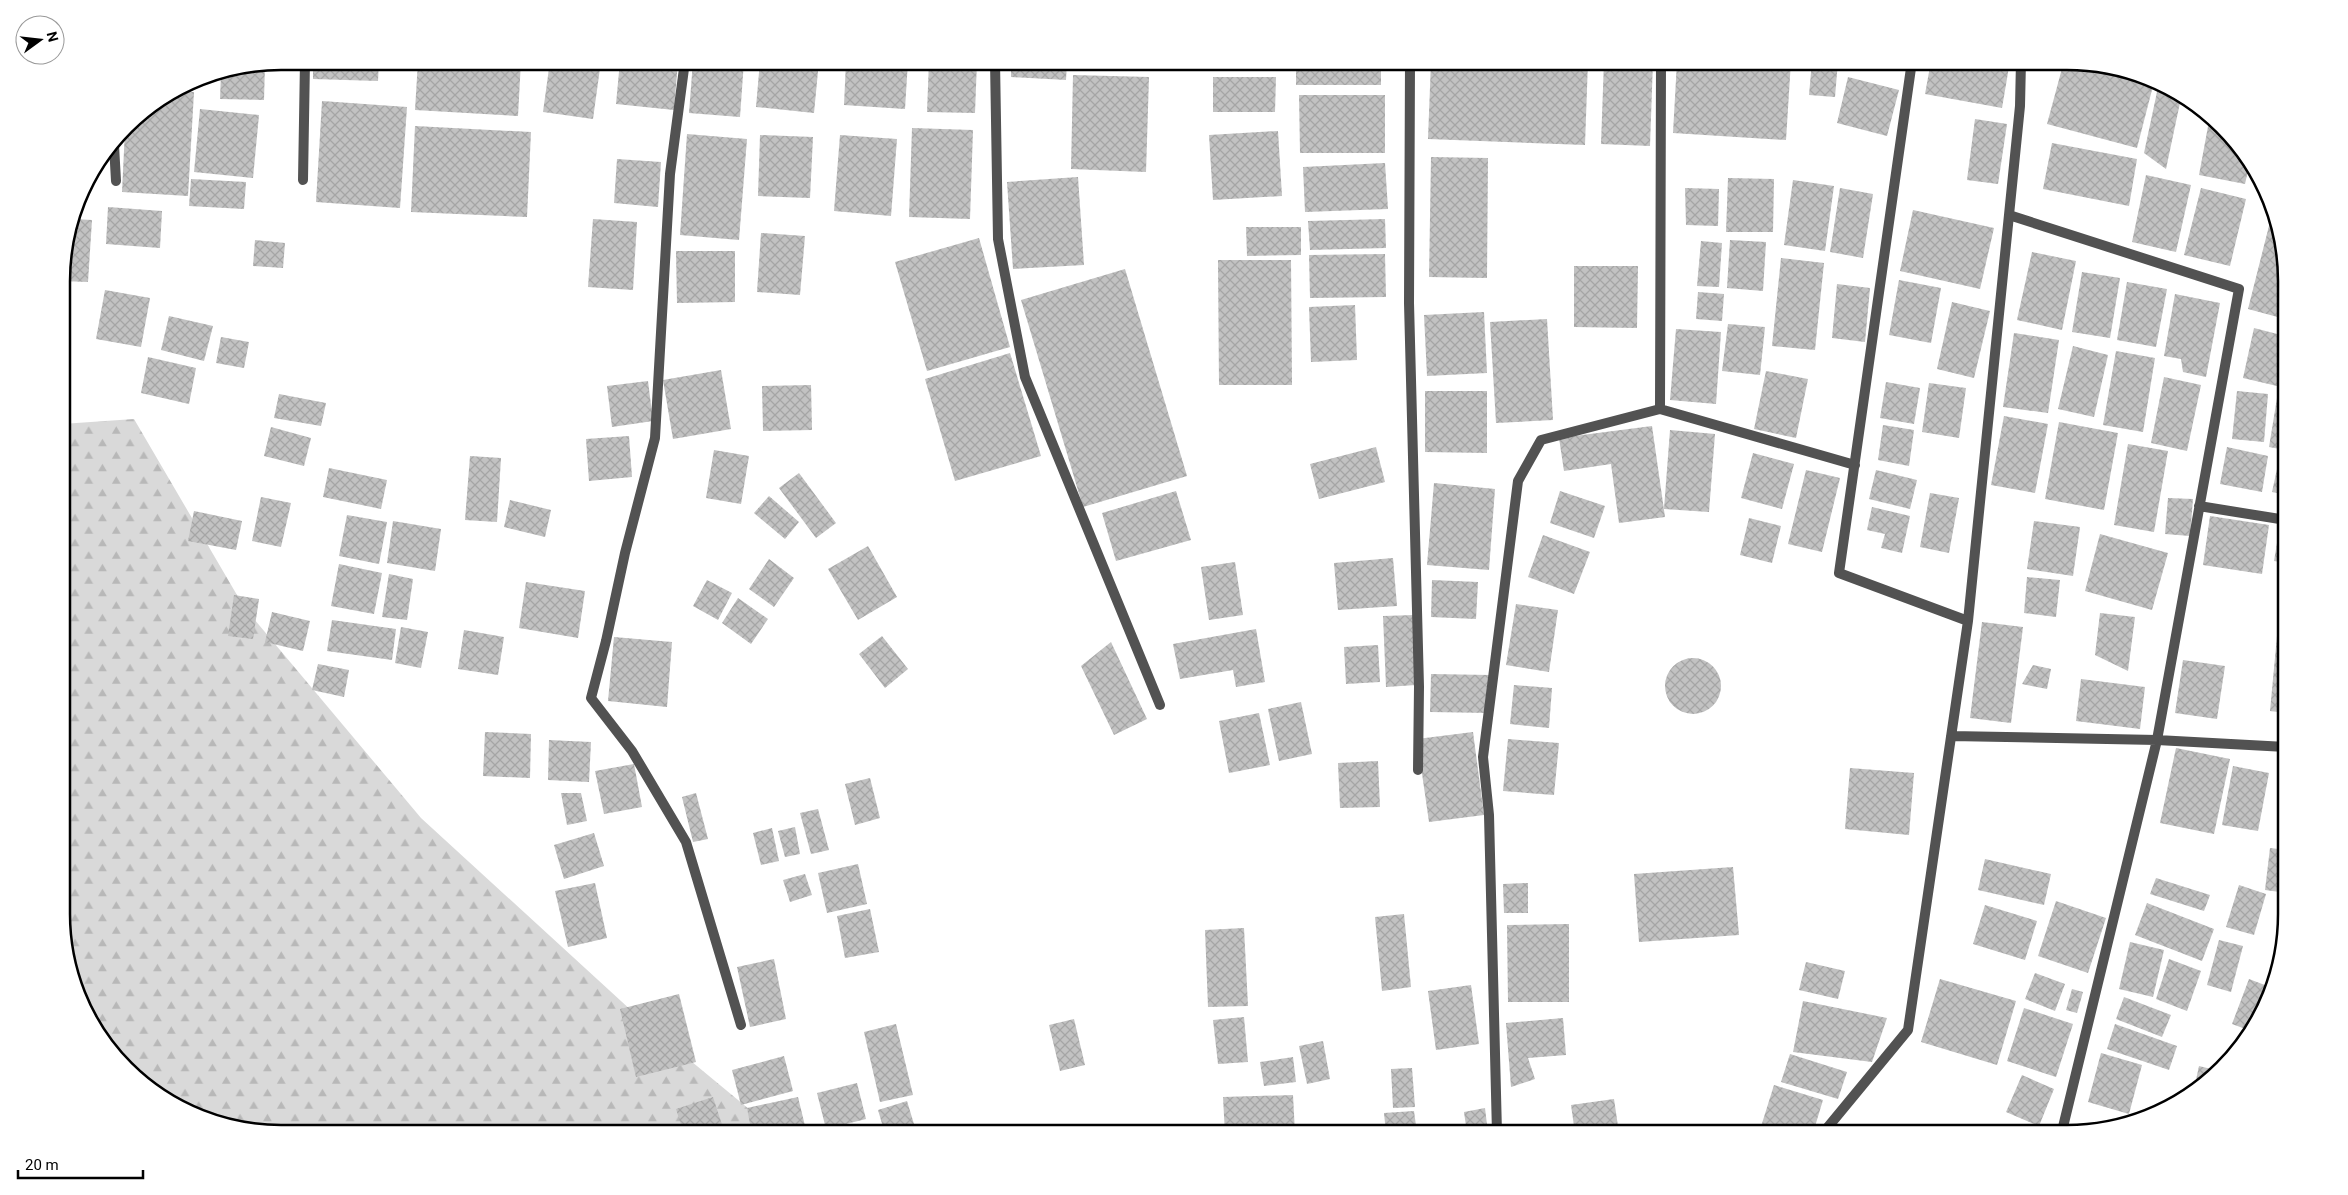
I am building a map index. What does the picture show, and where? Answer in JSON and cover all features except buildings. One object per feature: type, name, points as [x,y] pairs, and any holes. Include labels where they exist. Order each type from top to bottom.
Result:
[{"type":"street","points":[[303,180],[305,70]]},
{"type":"street","points":[[684,70],[670,174],[655,438],[625,553],[606,641],[591,698],[632,751],[686,842],[741,1025]]},
{"type":"street","points":[[995,70],[998,240],[1025,377],[1160,705]]},
{"type":"street","points":[[1410,70],[1409,303],[1418,660],[1418,770]]},
{"type":"street","points":[[1660,409],[1662,70]]},
{"type":"street","points":[[1911,70],[1839,573],[1968,621]]},
{"type":"street","points":[[1830,1125],[1908,1030],[1968,621],[2020,106],[2020,70]]},
{"type":"street","points":[[114,152],[116,181]]},
{"type":"street","points":[[2009,214],[2239,289],[2157,740],[2063,1125]]},
{"type":"street","points":[[1497,1125],[1490,815],[1483,757],[1518,481],[1541,440],[1660,409],[1855,465]]},
{"type":"street","points":[[2199,506],[2278,519]]},
{"type":"street","points":[[1951,736],[2157,740],[2278,747]]},
{"type":"green space","points":[[134,419],[244,607],[421,818],[645,1023],[768,1125],[267,1125],[226,1118],[200,1109],[175,1097],[142,1073],[122,1053],[98,1020],[86,995],[77,969],[70,928],[70,423]]}]
